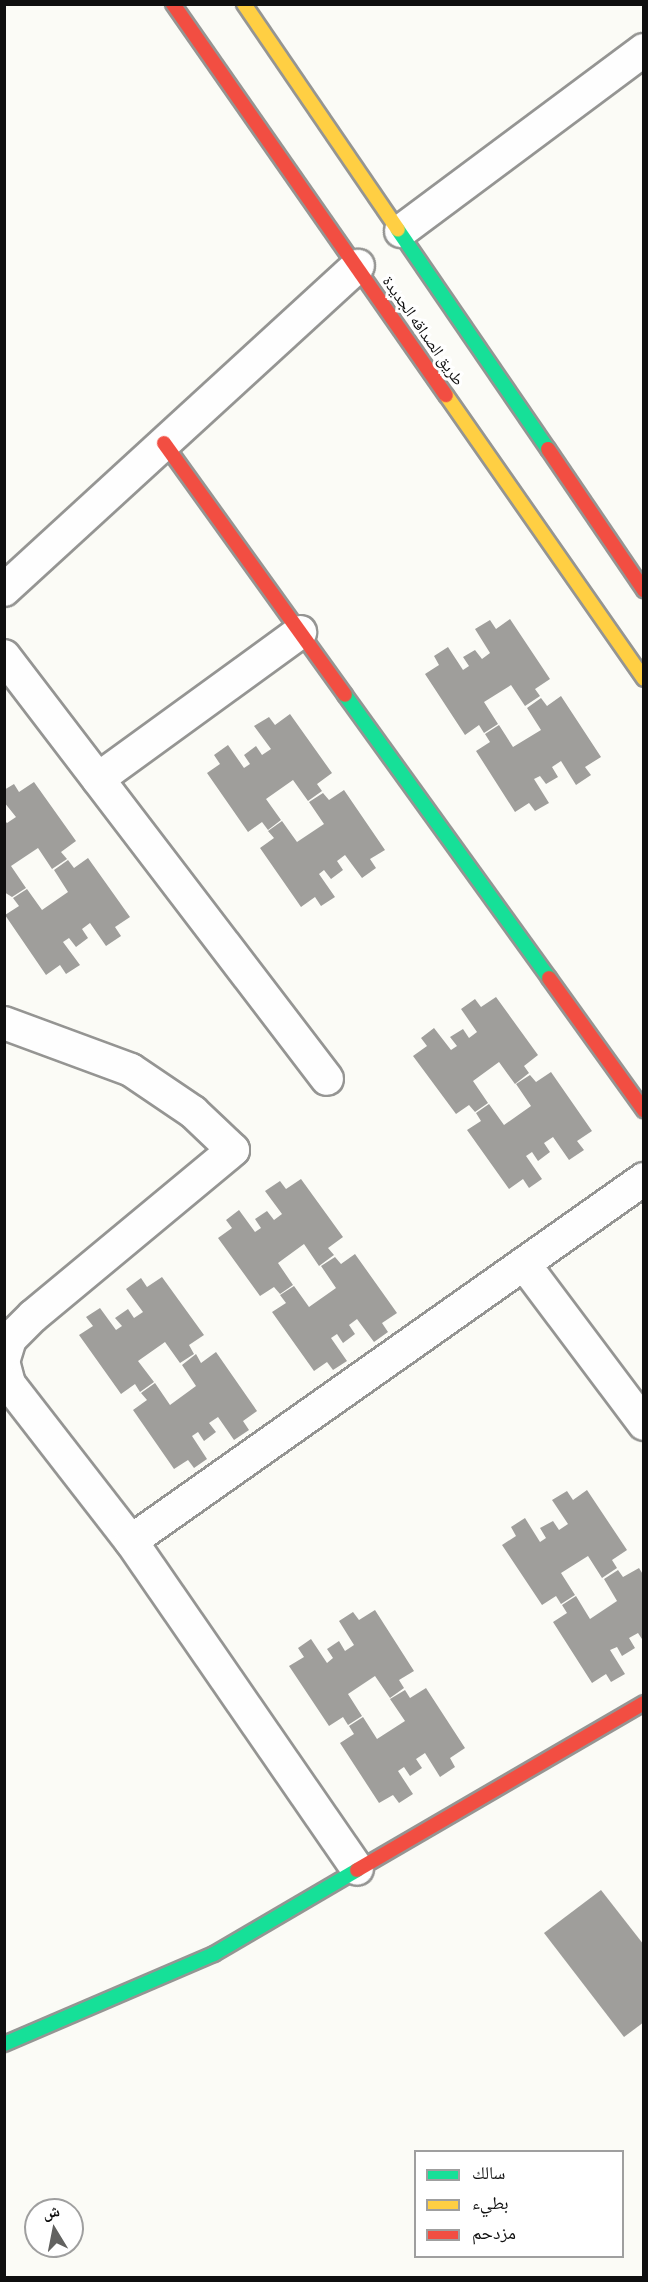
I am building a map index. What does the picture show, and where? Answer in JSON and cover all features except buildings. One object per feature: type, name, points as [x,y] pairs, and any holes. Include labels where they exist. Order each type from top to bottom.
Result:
[{"type":"street","name":"طريق الصداقه الجديدة","points":[[173,4],[644,679]]},
{"type":"street","points":[[244,4],[644,590]]},
{"type":"street","points":[[401,231],[640,60]]},
{"type":"street","points":[[4,590],[358,267]]},
{"type":"street","points":[[164,443],[644,1110]]},
{"type":"street","points":[[98,779],[300,632]]},
{"type":"street","points":[[4,656],[327,1079]]},
{"type":"street","points":[[4,1023],[131,1070],[193,1112],[233,1150],[33,1316],[10,1339],[4,1359]]},
{"type":"street","points":[[131,1541],[644,1179]]},
{"type":"street","points":[[524,1264],[644,1424]]},
{"type":"street","points":[[4,1365],[9,1384],[131,1541],[357,1869]]},
{"type":"street","points":[[4,2044],[214,1954],[644,1703]]},
{"type":"traffic: fast","points":[[398,230],[548,449]]},
{"type":"traffic: fast","points":[[345,695],[549,978]]},
{"type":"traffic: fast","points":[[4,2044],[214,1954],[357,1870]]},
{"type":"traffic: slow","points":[[244,4],[398,230]]},
{"type":"traffic: slow","points":[[446,395],[644,679]]},
{"type":"traffic: jam","points":[[173,4],[446,395]]},
{"type":"traffic: jam","points":[[164,443],[345,695]]},
{"type":"traffic: jam","points":[[548,449],[644,590]]},
{"type":"traffic: jam","points":[[549,978],[644,1110]]},
{"type":"traffic: jam","points":[[357,1870],[644,1703]]}]
